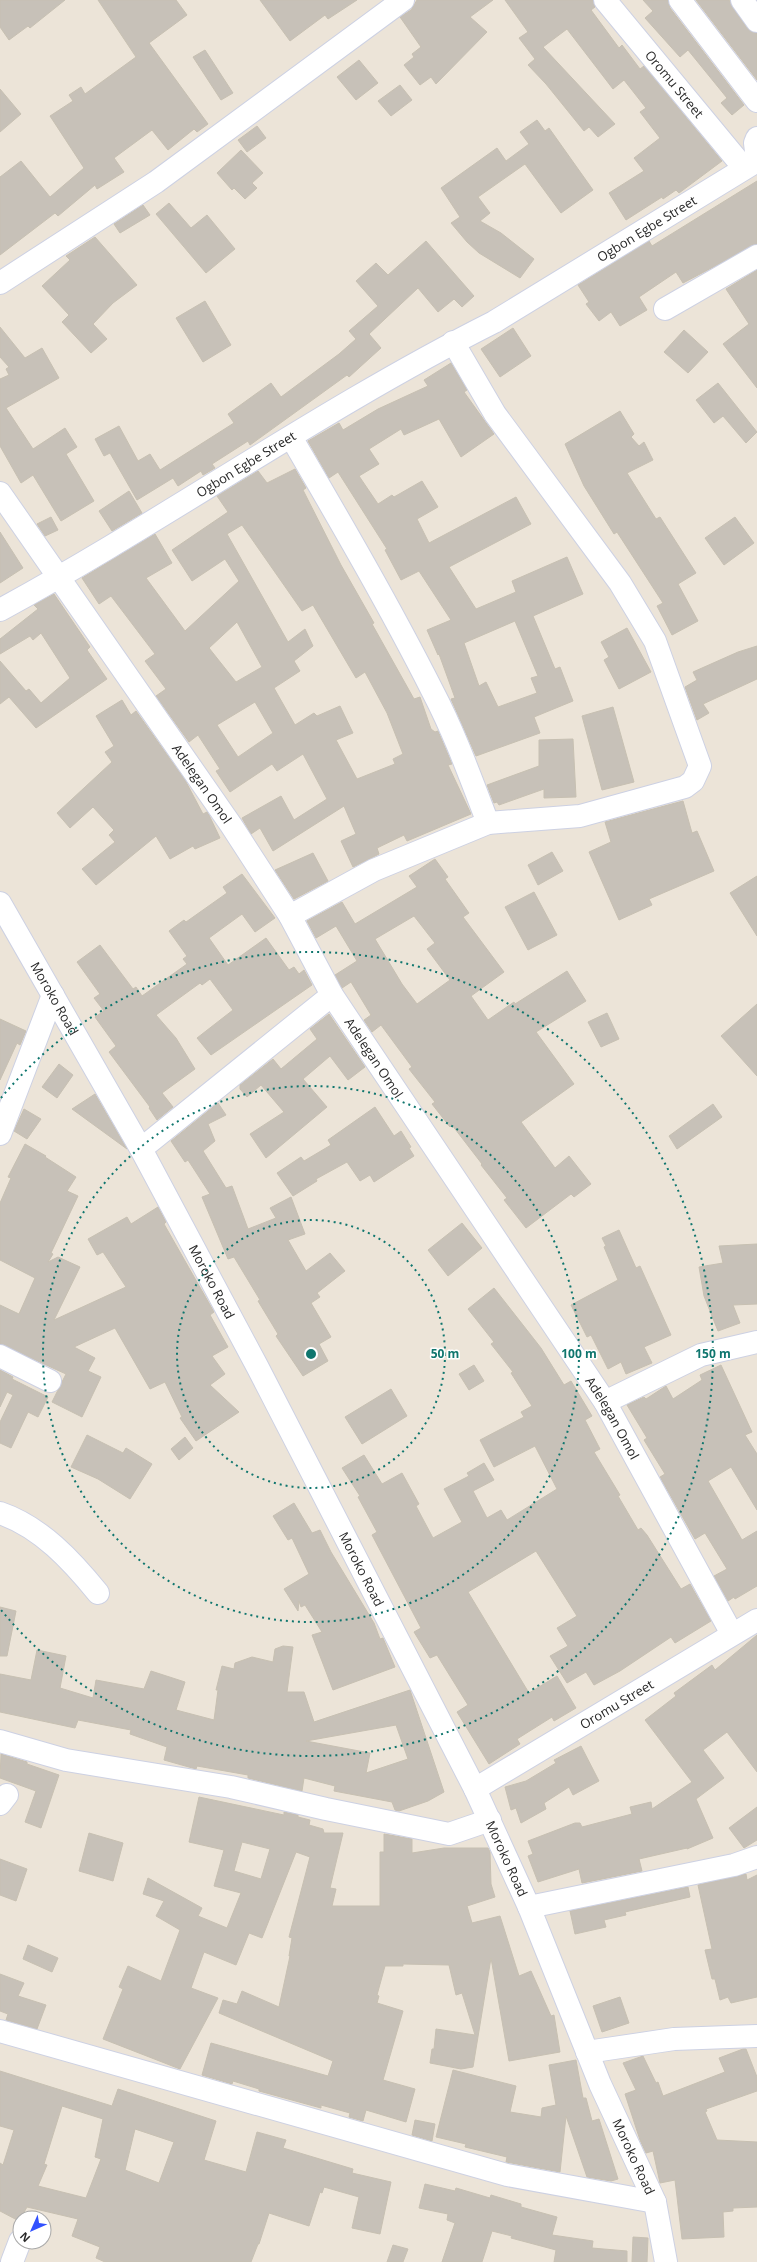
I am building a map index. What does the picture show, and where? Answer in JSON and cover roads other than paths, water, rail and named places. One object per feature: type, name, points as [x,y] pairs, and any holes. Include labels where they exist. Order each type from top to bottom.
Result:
[{"type":"street","points":[[0,283],[156,182],[404,0]]},
{"type":"street","name":"Oromu Street","points":[[605,0],[753,163]]},
{"type":"street","points":[[680,0],[757,101]]},
{"type":"street","points":[[742,0],[757,21]]},
{"type":"street","points":[[753,163],[757,138]]},
{"type":"street","name":"Ogbon Egbe Street","points":[[0,610],[59,578],[291,437],[453,342],[494,322],[753,163]]},
{"type":"street","points":[[664,309],[757,256]]},
{"type":"street","points":[[290,916],[374,870],[488,823],[580,816],[685,787],[693,782],[700,766],[655,641],[620,583],[494,414],[453,342]]},
{"type":"street","points":[[291,437],[363,560],[434,692],[488,823]]},
{"type":"street","name":"Adelegan Omol","points":[[0,493],[231,825],[290,916],[332,995],[606,1402],[732,1634]]},
{"type":"street","name":"Moroko Road","points":[[0,903],[141,1148],[268,1386],[475,1789],[529,1907],[587,2052],[655,2202],[666,2262]]},
{"type":"street","points":[[0,1134],[53,995]]},
{"type":"street","points":[[141,1148],[332,995]]},
{"type":"street","points":[[606,1402],[701,1355],[757,1342]]},
{"type":"street","points":[[0,1356],[50,1381]]},
{"type":"street","points":[[0,1513],[30,1526],[84,1575],[98,1593]]},
{"type":"street","name":"Oromu Street","points":[[475,1789],[757,1620]]},
{"type":"street","points":[[0,1741],[66,1760],[231,1787],[326,1809],[449,1834],[490,1820]]},
{"type":"street","points":[[529,1907],[734,1865],[757,1857]]},
{"type":"street","points":[[0,2030],[507,2175],[655,2202]]},
{"type":"street","points":[[587,2052],[674,2039],[757,2036]]},
{"type":"street","points":[[12,2262],[17,2250]]}]
